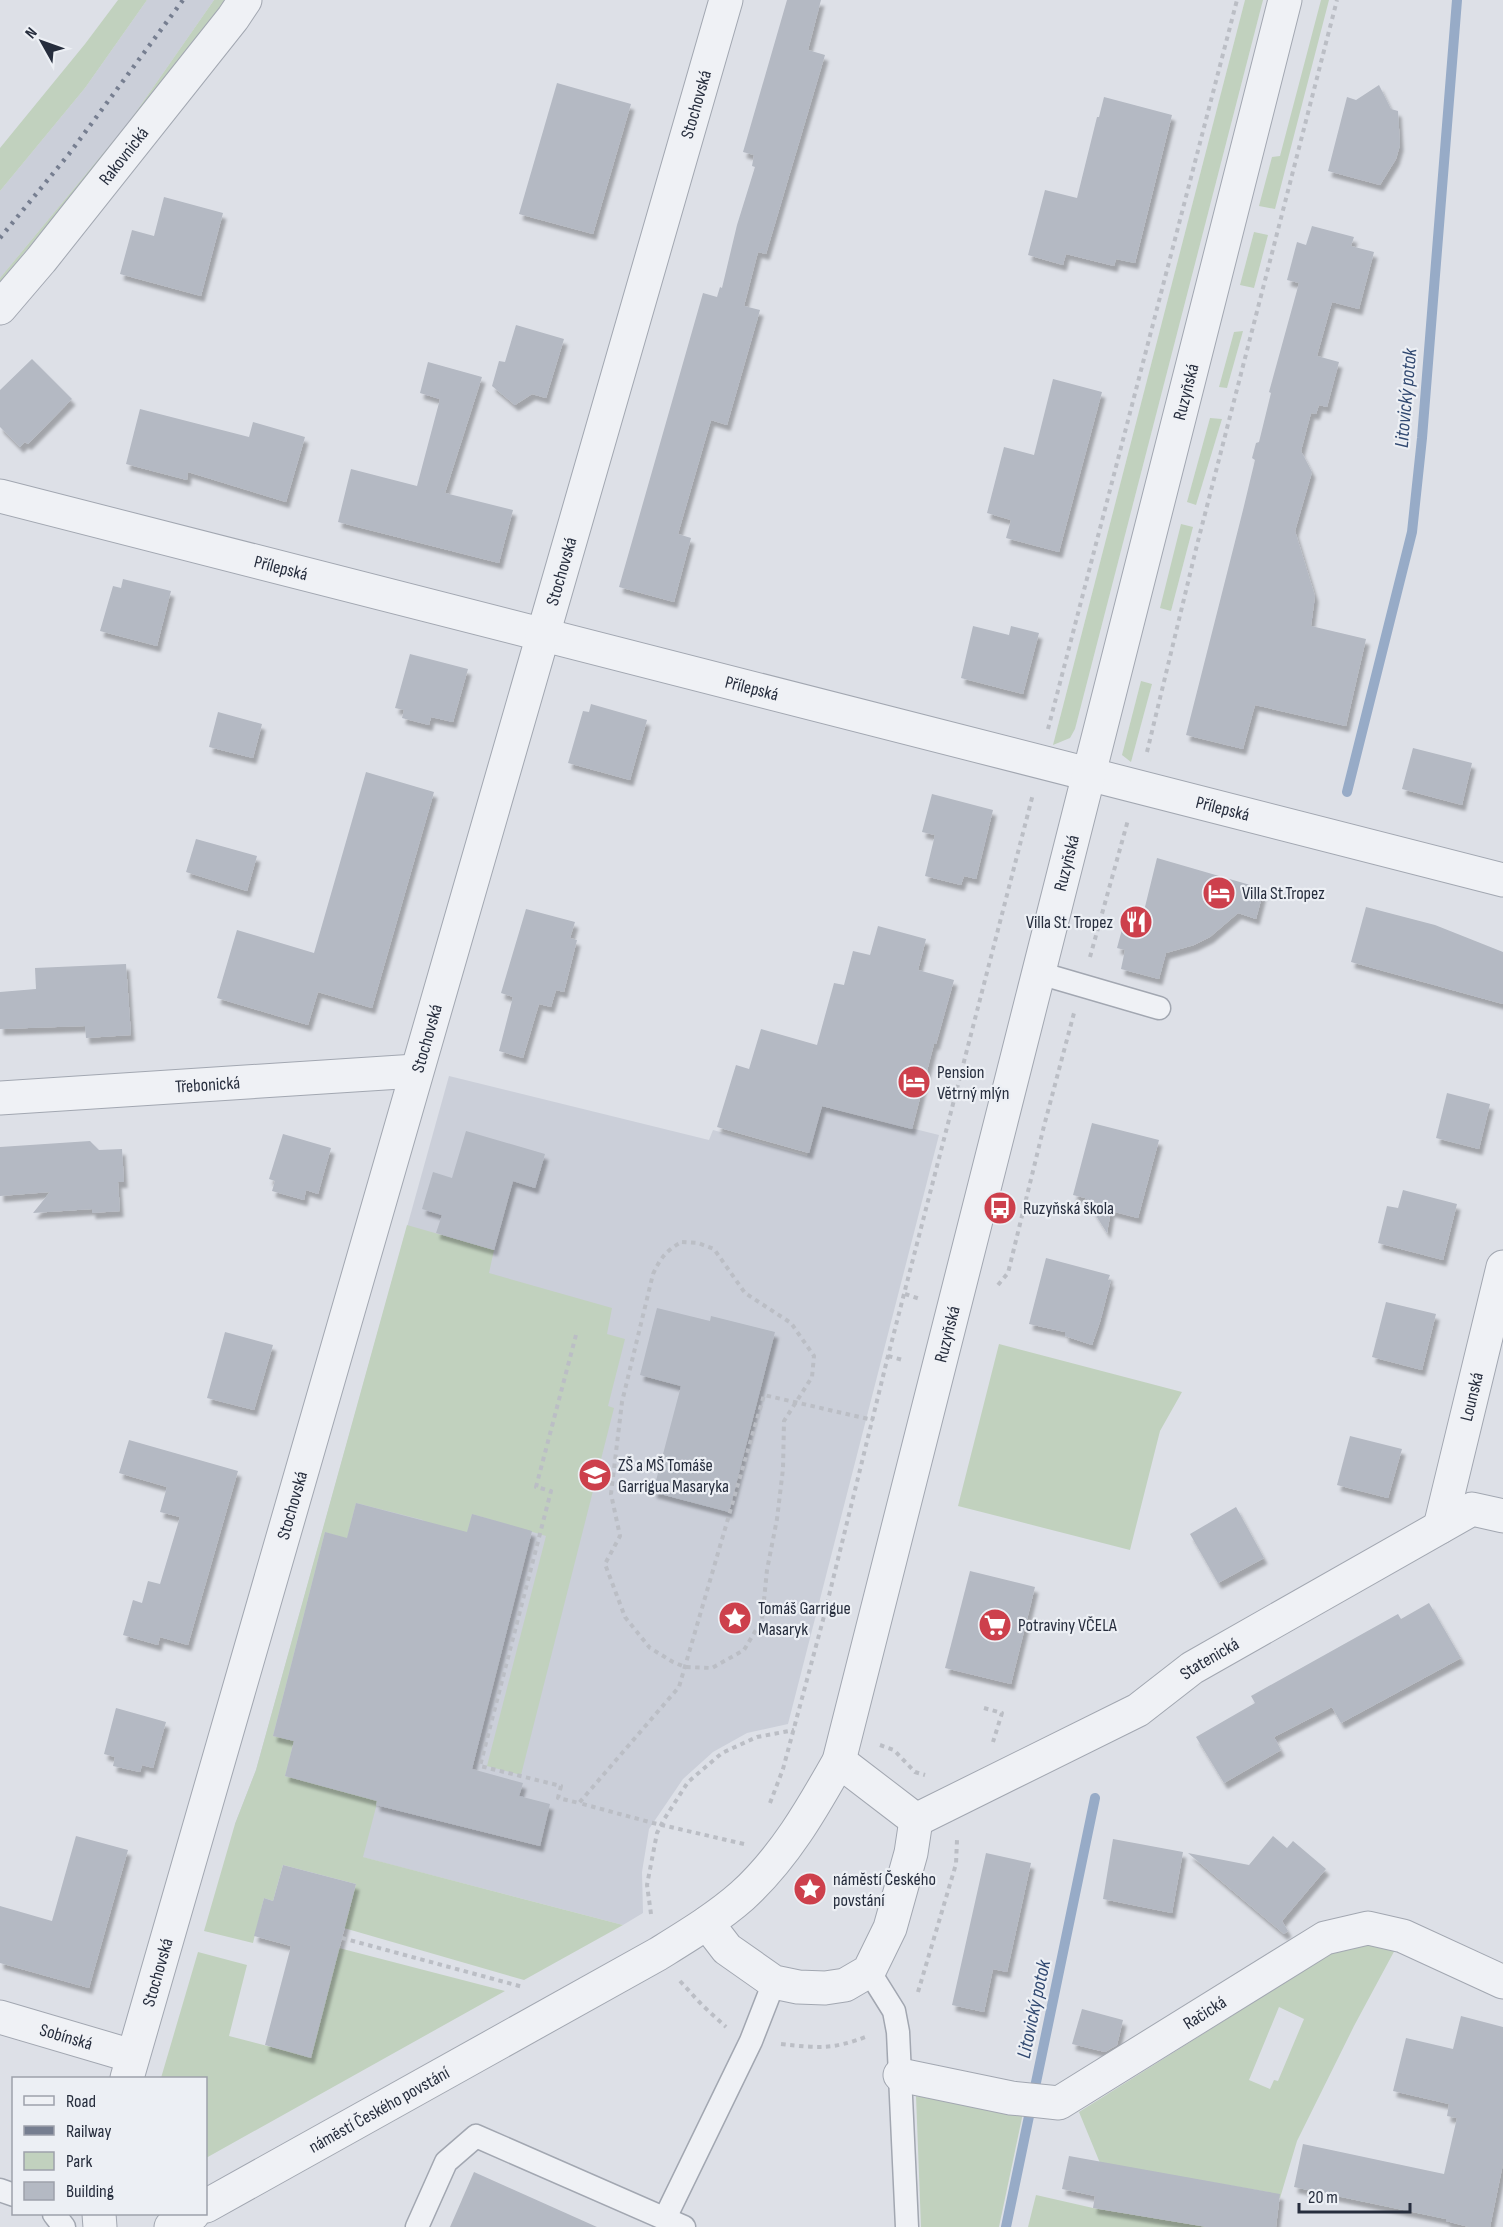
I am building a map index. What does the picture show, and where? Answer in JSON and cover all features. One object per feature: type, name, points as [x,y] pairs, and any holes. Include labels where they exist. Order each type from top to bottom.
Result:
[{"type":"street","name":"Rakovnická","points":[[0,308],[182,83],[233,18],[244,0]]},
{"type":"street","name":"Stochovská","points":[[129,2067],[726,0]]},
{"type":"street","name":"Ruzyňská","points":[[838,1761],[1285,0]]},
{"type":"street","name":"Přílepská","points":[[0,496],[1503,880]]},
{"type":"street","name":"Třebonická","points":[[0,1098],[416,1071]]},
{"type":"street","name":"Lounská","points":[[1440,1527],[1503,1267]]},
{"type":"street","name":"Statenická","points":[[916,1820],[1138,1710],[1192,1668],[1472,1509],[1503,1516]]},
{"type":"street","points":[[707,1923],[727,1949],[774,1982],[798,1987],[825,1988],[845,1985],[869,1971],[890,1928],[911,1852],[916,1820],[838,1761]]},
{"type":"street","name":"náměstí Českého povstání","points":[[207,2205],[658,1954],[707,1923],[742,1896],[778,1858],[815,1805],[838,1761]]},
{"type":"street","name":"Račická","points":[[900,2075],[1011,2098],[1059,2103],[1325,1938],[1368,1928],[1403,1936],[1503,1982]]},
{"type":"street","name":"Sobínská","points":[[0,2018],[129,2067]]},
{"type":"street","points":[[171,2227],[191,2215]]},
{"type":"lane","points":[[1039,973],[1159,1008]]},
{"type":"lane","points":[[869,1971],[894,2011],[898,2032],[907,2227]]},
{"type":"lane","points":[[417,2227],[446,2162],[476,2136],[674,2223],[774,1982]]},
{"type":"lane","points":[[55,2215],[64,2227]]},
{"type":"path","points":[[1048,732],[1238,0]]},
{"type":"path","points":[[1146,756],[1197,545],[1337,0]]},
{"type":"path","points":[[766,1814],[783,1769],[794,1730],[1034,789]]},
{"type":"path","points":[[995,1287],[1008,1273],[1044,1125],[1130,812]]},
{"type":"path","points":[[1117,825],[1125,828]]},
{"type":"path","points":[[682,1242],[698,1243],[714,1249],[745,1293],[791,1323],[814,1356],[812,1377],[795,1403],[784,1421],[779,1509],[767,1570],[762,1620],[744,1650],[712,1668],[685,1666],[673,1662],[650,1648],[625,1617],[605,1564],[620,1536],[611,1494],[622,1402],[652,1274],[660,1259],[671,1247],[682,1242]]},
{"type":"path","points":[[904,1294],[924,1300]]},
{"type":"path","points":[[576,1335],[536,1487],[551,1491],[480,1766],[561,1786],[558,1798],[744,1844]]},
{"type":"path","points":[[888,1356],[910,1362]]},
{"type":"path","points":[[579,1803],[679,1687],[764,1395],[873,1420]]},
{"type":"path","points":[[984,1708],[1002,1713],[991,1748]]},
{"type":"path","points":[[651,1914],[647,1885],[657,1833],[688,1782],[722,1753],[757,1737],[794,1730]]},
{"type":"path","points":[[874,1743],[894,1749],[915,1772],[931,1777]]},
{"type":"path","points":[[915,2002],[956,1864],[957,1835]]},
{"type":"path","points":[[740,1851],[750,1837]]},
{"type":"path","points":[[641,1920],[660,1908]]},
{"type":"path","points":[[342,1938],[524,1988],[515,1992]]},
{"type":"shaded area","points":[[147,0],[214,0],[129,122],[0,278],[0,191],[85,88]]},
{"type":"shaded area","name":"ZŠ a MŠ Tomáše Garrigua Masaryka","points":[[449,1076],[709,1140],[713,1130],[807,1156],[822,1106],[939,1135],[788,1724],[747,1733],[713,1752],[683,1779],[649,1829],[642,1872],[643,1913],[623,1925],[235,1824],[256,1770]]},
{"type":"green space","points":[[118,0],[147,0],[85,88],[0,191],[0,148]]},
{"type":"green space","points":[[214,0],[227,0],[151,101],[0,282],[0,278],[129,122]]},
{"type":"green space","points":[[1245,0],[1263,0],[1075,729],[1070,738],[1053,745]]},
{"type":"green space","points":[[1321,0],[1329,0],[1275,209],[1259,206],[1272,157],[1280,156]]},
{"type":"green space","points":[[1254,232],[1268,235],[1254,288],[1240,285]]},
{"type":"green space","points":[[1243,331],[1227,388],[1219,387],[1234,332]]},
{"type":"green space","points":[[1210,418],[1222,419],[1196,505],[1187,502]]},
{"type":"green space","points":[[1181,524],[1193,527],[1171,611],[1160,608]]},
{"type":"green space","points":[[1141,681],[1152,684],[1131,762],[1122,755]]},
{"type":"green space","points":[[407,1225],[494,1250],[489,1273],[612,1308],[607,1334],[625,1339],[608,1406],[614,1408],[521,1775],[487,1766],[546,1536],[472,1514],[455,1581],[423,1520],[356,1503],[347,1539],[325,1532],[273,1736],[294,1741],[285,1776],[352,1794],[387,1765],[363,1857],[623,1925],[524,1980],[344,1928],[356,1884],[283,1865],[273,1901],[264,1898],[253,1943],[204,1931],[235,1824],[256,1770]]},
{"type":"green space","points":[[999,1344],[1182,1392],[1160,1431],[1130,1550],[958,1506]]},
{"type":"green space","points":[[1346,1944],[1397,1946],[1297,2141],[1280,2198],[1268,2192],[1100,2163],[1079,2112]],"holes":[[[1279,2007],[1304,2019],[1278,2081],[1274,2080],[1270,2089],[1249,2080]]]},
{"type":"green space","points":[[339,1948],[505,1991],[207,2157],[207,2077],[161,2077],[198,1952],[247,1965],[229,2036],[310,2057]]},
{"type":"green space","points":[[916,2096],[1023,2113],[999,2227],[921,2227]]},
{"type":"green space","points":[[1036,2195],[1093,2208],[1207,2227],[1028,2227]]},
{"type":"building","points":[[787,0],[821,0],[808,50],[825,55],[766,254],[758,252],[744,306],[760,310],[727,425],[711,420],[678,534],[691,538],[674,602],[619,587],[703,293],[717,297],[720,287],[722,288],[737,225],[755,167],[752,166],[754,155],[743,152]]},
{"type":"building","points":[[557,83],[631,104],[593,234],[519,214]]},
{"type":"building","points":[[1379,85],[1391,109],[1398,111],[1400,145],[1396,159],[1380,185],[1328,171],[1347,97],[1356,100]]},
{"type":"building","points":[[1104,97],[1172,115],[1135,263],[1116,259],[1114,266],[1066,254],[1063,265],[1028,255],[1045,190],[1077,198]]},
{"type":"building","points":[[164,197],[223,213],[201,296],[120,274],[132,230],[154,236]]},
{"type":"building","points":[[1312,226],[1354,237],[1351,246],[1374,252],[1359,309],[1332,302],[1317,356],[1339,362],[1327,407],[1319,405],[1316,414],[1311,413],[1301,451],[1312,472],[1295,531],[1315,596],[1311,626],[1366,639],[1346,726],[1255,705],[1243,749],[1186,735],[1255,460],[1252,458],[1256,443],[1259,442],[1271,393],[1269,392],[1299,283],[1287,280],[1297,242],[1306,245]]},
{"type":"building","points":[[516,325],[564,339],[546,398],[532,394],[515,405],[492,386],[499,361],[505,362]]},
{"type":"building","points":[[32,359],[72,399],[28,444],[25,442],[20,447],[0,427],[0,390]]},
{"type":"building","points":[[428,362],[482,377],[445,493],[513,510],[499,563],[338,522],[351,469],[417,486],[440,399],[420,393]]},
{"type":"building","points":[[1053,379],[1102,392],[1059,552],[1006,538],[1011,520],[987,513],[1004,447],[1034,455]]},
{"type":"building","points":[[140,409],[249,437],[253,422],[305,437],[286,502],[188,472],[187,480],[126,464]]},
{"type":"building","points":[[123,579],[171,591],[157,646],[100,631],[113,586],[121,588]]},
{"type":"building","points":[[973,626],[1009,635],[1011,626],[1039,633],[1023,694],[961,678]]},
{"type":"building","points":[[410,654],[468,669],[453,722],[431,717],[429,725],[402,718],[404,710],[395,708]]},
{"type":"building","points":[[591,704],[647,720],[630,780],[568,763],[583,711],[589,712]]},
{"type":"building","points":[[218,712],[262,724],[253,758],[209,747]]},
{"type":"building","points":[[1413,748],[1472,763],[1462,805],[1402,789]]},
{"type":"building","points":[[366,772],[434,792],[372,1008],[318,992],[308,1025],[217,998],[237,930],[314,953]]},
{"type":"building","points":[[932,794],[993,810],[976,879],[964,876],[961,885],[925,876],[935,835],[922,832]]},
{"type":"building","points":[[196,839],[257,856],[247,891],[186,872]]},
{"type":"building","points":[[1157,858],[1264,889],[1256,919],[1238,913],[1210,937],[1194,945],[1166,953],[1159,979],[1121,969],[1125,950],[1117,948],[1128,907],[1144,911]]},
{"type":"building","points":[[1366,907],[1435,925],[1503,952],[1503,1004],[1351,962]]},
{"type":"building","points":[[526,909],[575,922],[570,938],[577,940],[564,992],[556,990],[551,1007],[539,1004],[523,1058],[499,1051],[513,997],[501,993]]},
{"type":"building","points":[[878,926],[926,939],[918,970],[954,980],[936,1044],[934,1044],[912,1129],[822,1106],[809,1153],[717,1127],[736,1065],[749,1069],[761,1029],[817,1045],[834,983],[844,985],[853,951],[870,955]]},
{"type":"building","points":[[126,964],[131,1035],[86,1038],[85,1026],[0,1029],[0,992],[36,989],[35,968]]},
{"type":"building","points":[[1447,1093],[1490,1104],[1479,1149],[1436,1138]]},
{"type":"building","points":[[1092,1123],[1159,1140],[1138,1218],[1111,1211],[1107,1233],[1085,1198],[1073,1195]]},
{"type":"building","points":[[466,1131],[545,1154],[535,1188],[513,1181],[494,1250],[436,1233],[442,1215],[422,1209],[433,1172],[452,1178]]},
{"type":"building","points":[[283,1134],[331,1148],[318,1194],[306,1190],[304,1200],[272,1191],[275,1181],[269,1179]]},
{"type":"building","points":[[90,1141],[99,1150],[122,1149],[124,1182],[118,1182],[120,1211],[92,1213],[92,1209],[33,1213],[50,1192],[0,1196],[0,1147]]},
{"type":"building","points":[[1403,1190],[1457,1204],[1443,1260],[1378,1243],[1387,1206],[1398,1208]]},
{"type":"building","points":[[1046,1258],[1110,1275],[1108,1280],[1111,1280],[1092,1345],[1065,1336],[1065,1332],[1029,1324]]},
{"type":"building","points":[[1386,1302],[1436,1314],[1422,1370],[1372,1357]]},
{"type":"building","points":[[657,1308],[710,1321],[711,1316],[775,1332],[729,1512],[653,1492],[681,1386],[640,1375]]},
{"type":"building","points":[[225,1332],[273,1345],[254,1410],[207,1398]]},
{"type":"building","points":[[1350,1436],[1402,1449],[1388,1498],[1337,1485]]},
{"type":"building","points":[[129,1440],[238,1471],[188,1645],[160,1637],[158,1645],[123,1635],[133,1600],[142,1603],[148,1581],[160,1584],[180,1517],[160,1512],[167,1487],[119,1473]]},
{"type":"building","points":[[356,1503],[467,1532],[472,1514],[532,1531],[472,1769],[523,1783],[519,1796],[550,1804],[540,1846],[376,1805],[377,1801],[285,1776],[294,1741],[273,1736],[325,1532],[347,1538]]},
{"type":"building","points":[[1236,1507],[1264,1558],[1218,1583],[1190,1534]]},
{"type":"building","points":[[970,1571],[1035,1587],[1011,1684],[945,1668]]},
{"type":"building","points":[[1429,1603],[1461,1658],[1341,1723],[1332,1707],[1274,1737],[1281,1750],[1224,1783],[1196,1737],[1255,1703],[1251,1696],[1398,1614],[1401,1619]]},
{"type":"building","points":[[116,1708],[166,1722],[153,1768],[142,1765],[140,1772],[113,1766],[115,1757],[104,1754]]},
{"type":"building","points":[[76,1836],[128,1850],[89,1988],[0,1963],[0,1906],[52,1921]]},
{"type":"building","points":[[1273,1836],[1287,1848],[1293,1841],[1326,1869],[1282,1921],[1288,1931],[1284,1934],[1188,1853],[1249,1865]]},
{"type":"building","points":[[1113,1839],[1183,1852],[1172,1913],[1103,1899]]},
{"type":"building","points":[[986,1853],[1031,1863],[1007,1972],[993,1969],[984,2012],[952,2005]]},
{"type":"building","points":[[283,1865],[356,1884],[311,2058],[265,2045],[291,1946],[254,1936],[264,1898],[273,1901]]},
{"type":"building","points":[[1082,2009],[1123,2020],[1117,2045],[1105,2052],[1072,2044]]},
{"type":"building","points":[[1461,2016],[1503,2027],[1503,2164],[1490,2227],[1469,2227],[1446,2221],[1446,2219],[1294,2187],[1303,2144],[1444,2174],[1457,2118],[1447,2116],[1449,2104],[1393,2091],[1406,2038],[1453,2049]]},
{"type":"building","points":[[1069,2156],[1280,2194],[1276,2227],[1207,2227],[1093,2208],[1095,2196],[1062,2189]]},
{"type":"building","points":[[474,2172],[597,2227],[450,2227]]},
{"type":"waterway","name":"Litovický potok","points":[[1347,792],[1412,532],[1422,438],[1457,0]]},
{"type":"waterway","name":"Litovický potok","points":[[1006,2227],[1095,1798]]},
{"type":"railway","points":[[0,238],[69,154],[183,0]]},
{"type":"place","name":"Villa St.Tropez","points":[[1219,893]]},
{"type":"place","name":"Villa St. Tropez","points":[[1136,922]]},
{"type":"place","name":"Pension Větrný mlýn","points":[[914,1082]]},
{"type":"place","name":"Ruzyňská škola","points":[[1000,1208]]},
{"type":"place","name":"ZŠ a MŠ Tomáše Garrigua Masaryka","points":[[595,1475]]},
{"type":"place","name":"Tomáš Garrigue Masaryk","points":[[735,1618]]},
{"type":"place","name":"Potraviny VČELA","points":[[995,1625]]},
{"type":"place","name":"náměstí Českého povstání","points":[[810,1889]]}]
